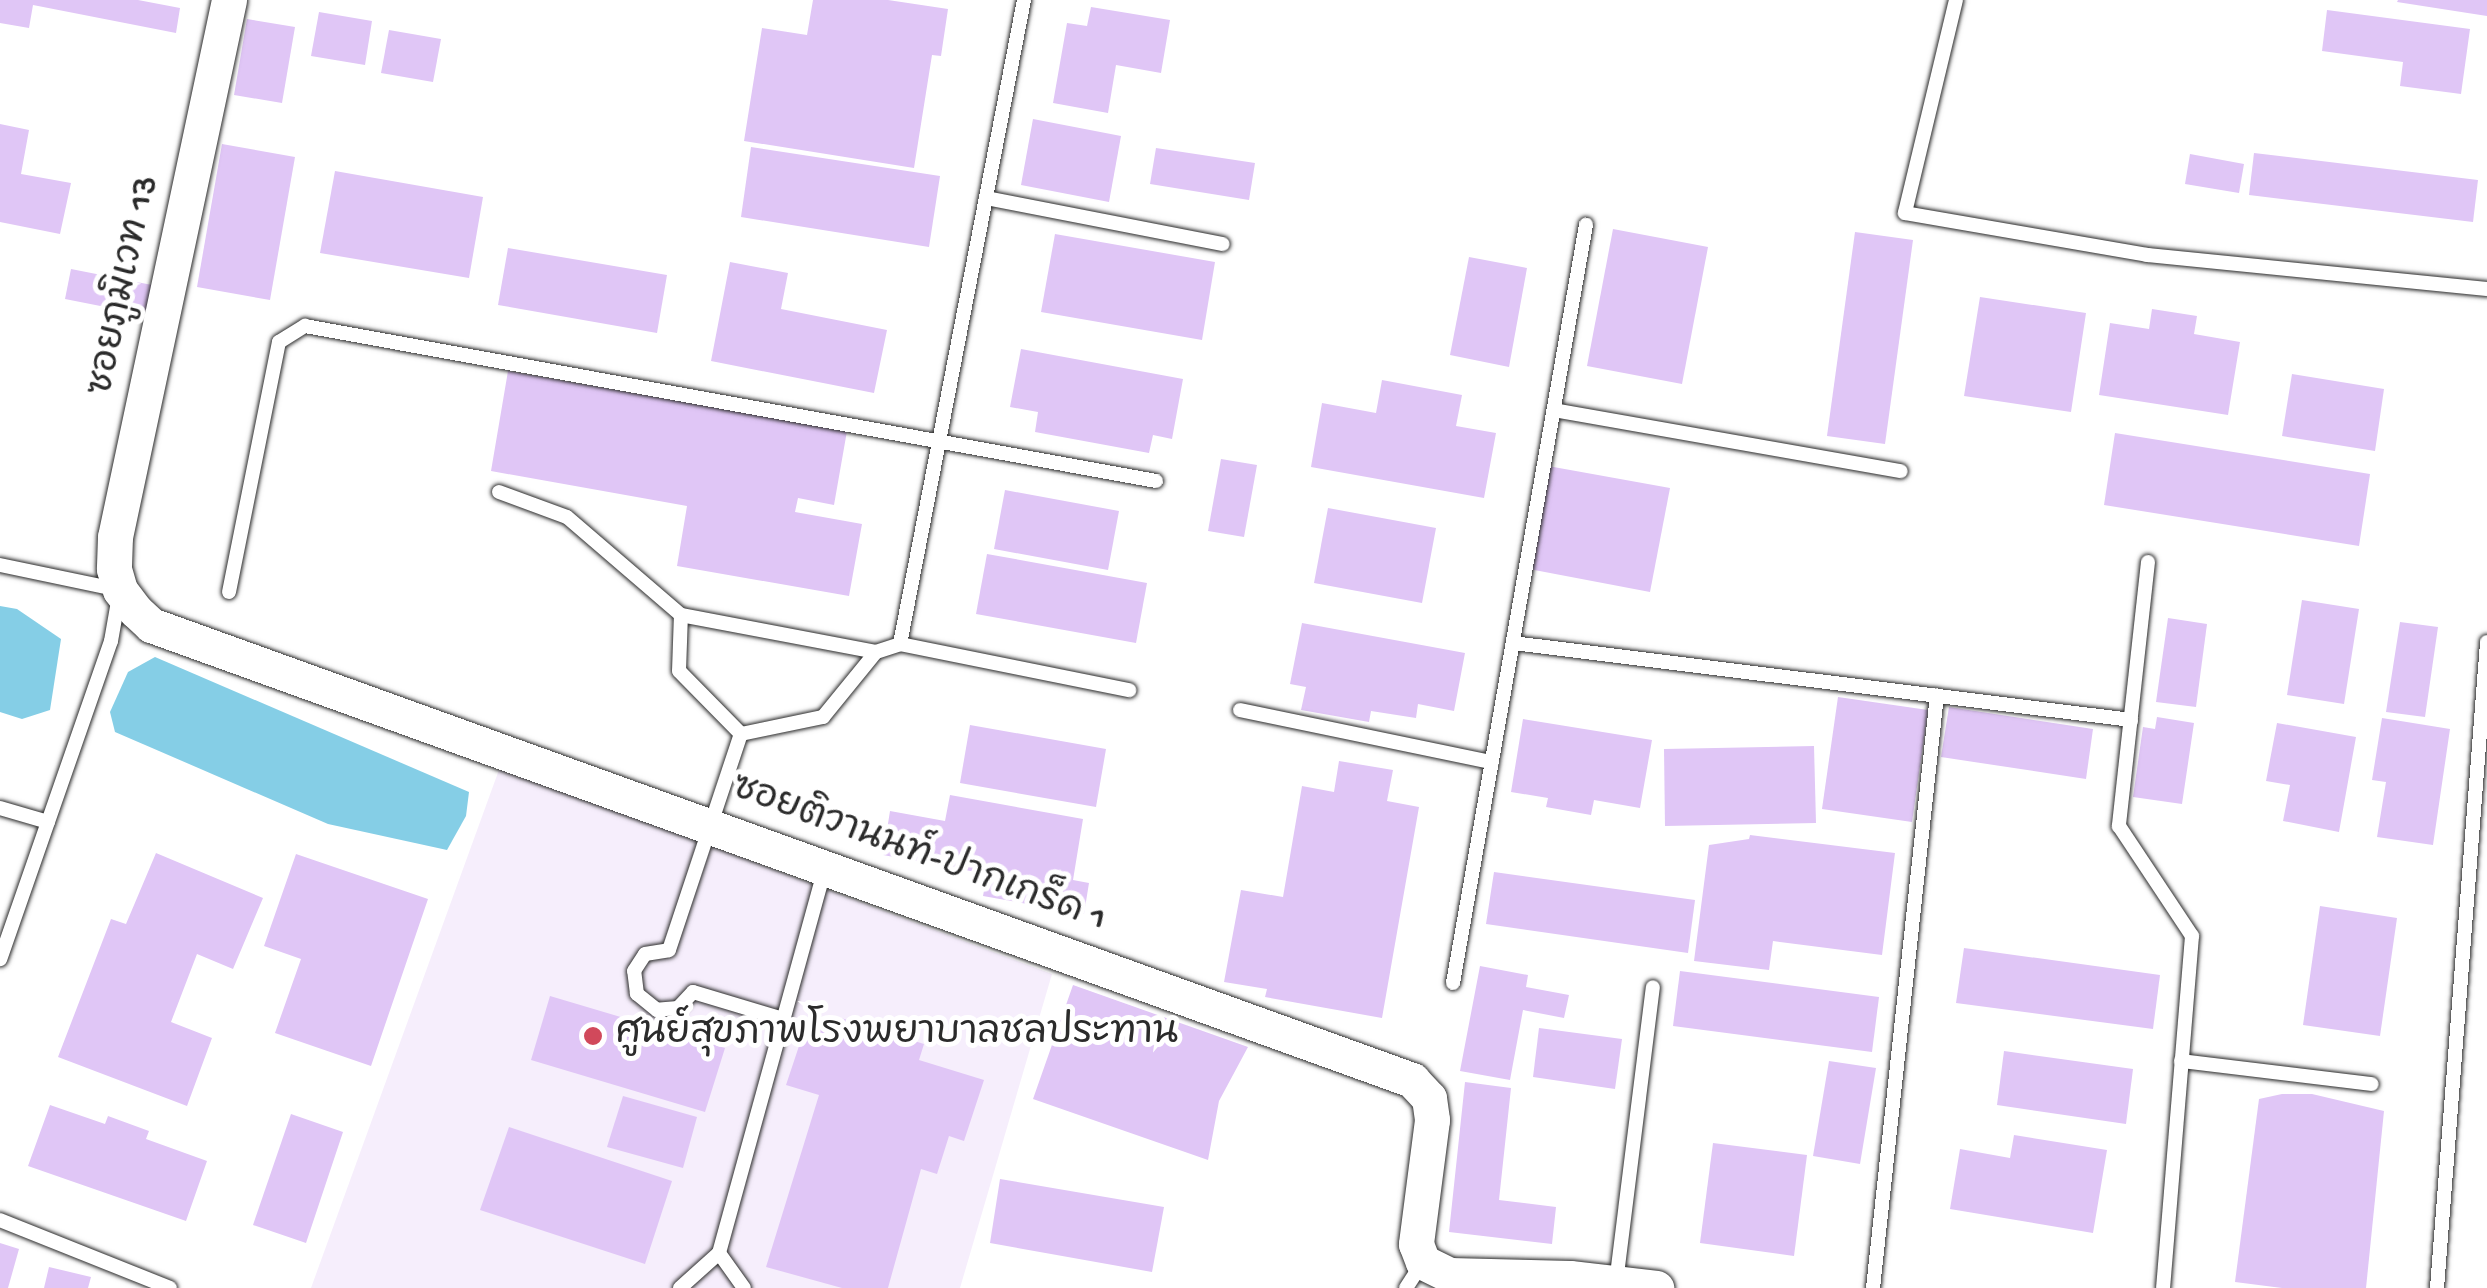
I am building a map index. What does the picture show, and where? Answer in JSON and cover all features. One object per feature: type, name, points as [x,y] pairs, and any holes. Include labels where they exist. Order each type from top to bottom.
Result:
[{"type":"street","name":"ซอยภูมิเวท 13","points":[[120,590],[114,569],[114,537],[230,0]]},
{"type":"street","name":"ซอยติวานนท์-ปากเกร็ด 1","points":[[120,590],[151,625],[1412,1080],[1429,1098],[1432,1120],[1414,1275],[1656,1288]]},
{"type":"lane","points":[[900,644],[1024,0]]},
{"type":"lane","points":[[1956,0],[1905,213],[2147,255],[2487,289]]},
{"type":"lane","points":[[986,198],[1223,244]]},
{"type":"lane","points":[[1452,982],[1586,225]]},
{"type":"lane","points":[[229,592],[279,342],[305,326],[1156,482]]},
{"type":"lane","points":[[1554,410],[1900,472]]},
{"type":"lane","points":[[499,492],[567,517],[681,615],[876,652],[900,644],[1129,690]]},
{"type":"lane","points":[[2148,562],[2119,826],[2192,936],[2163,1288]]},
{"type":"lane","points":[[0,564],[120,590],[111,641],[0,959]]},
{"type":"lane","points":[[681,615],[679,670],[742,734]]},
{"type":"lane","points":[[1512,642],[2131,720]]},
{"type":"lane","points":[[2437,1288],[2479,823],[2487,642]]},
{"type":"lane","points":[[742,734],[824,717],[876,652]]},
{"type":"lane","points":[[1872,1288],[1937,695]]},
{"type":"lane","points":[[1240,710],[1492,762]]},
{"type":"lane","points":[[742,734],[669,950],[645,954],[634,971],[636,994],[657,1010],[678,1008],[693,992],[783,1019]]},
{"type":"lane","points":[[0,808],[48,822]]},
{"type":"lane","points":[[680,1288],[719,1253],[824,869]]},
{"type":"lane","points":[[1616,1284],[1653,986]]},
{"type":"lane","points":[[2181,1061],[2372,1084]]},
{"type":"lane","points":[[0,1220],[170,1288]]},
{"type":"lane","points":[[719,1253],[744,1288]]},
{"type":"shaded area","points":[[500,767],[1052,974],[960,1288],[311,1288]]},
{"type":"water","points":[[0,606],[17,609],[61,639],[50,710],[22,719],[0,712]]},
{"type":"water","points":[[155,657],[469,792],[466,816],[447,850],[328,824],[115,732],[110,712],[128,672]]},
{"type":"building","points":[[0,0],[138,0],[180,8],[176,33],[33,5],[29,28],[0,23]]},
{"type":"building","points":[[813,0],[888,0],[948,9],[941,56],[932,55],[914,168],[744,141],[762,28],[807,35]]},
{"type":"building","points":[[2487,0],[2487,16],[2397,2]]},
{"type":"building","points":[[1091,7],[1170,20],[1161,73],[1116,65],[1108,113],[1053,103],[1067,23],[1087,26]]},
{"type":"building","points":[[2327,10],[2470,29],[2461,94],[2400,86],[2403,62],[2322,51]]},
{"type":"building","points":[[319,12],[372,21],[365,65],[311,56]]},
{"type":"building","points":[[247,19],[295,27],[282,103],[234,95]]},
{"type":"building","points":[[389,30],[441,39],[433,82],[381,73]]},
{"type":"building","points":[[1033,119],[1121,136],[1109,202],[1021,185]]},
{"type":"building","points":[[0,124],[29,130],[21,174],[71,183],[60,234],[0,222]]},
{"type":"building","points":[[222,144],[295,157],[270,300],[197,287]]},
{"type":"building","points":[[751,147],[940,176],[929,247],[741,217]]},
{"type":"building","points":[[1156,148],[1255,163],[1249,200],[1150,184]]},
{"type":"building","points":[[2254,153],[2478,180],[2473,222],[2249,195]]},
{"type":"building","points":[[2190,154],[2244,164],[2239,193],[2185,184]]},
{"type":"building","points":[[335,171],[483,197],[469,278],[320,253]]},
{"type":"building","points":[[1613,229],[1708,247],[1682,384],[1587,366]]},
{"type":"building","points":[[1855,232],[1913,240],[1885,444],[1827,436]]},
{"type":"building","points":[[1055,234],[1215,262],[1202,340],[1041,312]]},
{"type":"building","points":[[508,248],[667,275],[657,333],[498,305]]},
{"type":"building","points":[[1469,257],[1527,268],[1509,367],[1450,355]]},
{"type":"building","points":[[730,262],[788,273],[781,309],[887,330],[874,393],[711,361]]},
{"type":"building","points":[[71,269],[152,285],[146,315],[65,299]]},
{"type":"building","points":[[1980,297],[2086,313],[2071,412],[1964,396]]},
{"type":"building","points":[[2152,309],[2197,316],[2194,334],[2240,342],[2228,415],[2099,395],[2110,323],[2149,329]]},
{"type":"building","points":[[1021,349],[1183,379],[1172,439],[1153,435],[1149,453],[1035,432],[1038,412],[1010,407]]},
{"type":"building","points":[[508,371],[847,431],[834,505],[798,498],[795,512],[862,524],[849,596],[677,566],[687,506],[491,471]]},
{"type":"building","points":[[2292,374],[2384,389],[2375,451],[2282,436]]},
{"type":"building","points":[[1382,380],[1462,395],[1456,426],[1496,433],[1484,498],[1311,467],[1322,403],[1376,413]]},
{"type":"building","points":[[2115,433],[2370,474],[2359,546],[2104,505]]},
{"type":"building","points":[[1221,459],[1257,465],[1244,537],[1208,531]]},
{"type":"building","points":[[1548,466],[1670,488],[1650,592],[1529,569]]},
{"type":"building","points":[[1005,490],[1119,511],[1108,570],[994,549]]},
{"type":"building","points":[[1328,508],[1436,528],[1422,603],[1314,583]]},
{"type":"building","points":[[987,554],[1147,583],[1136,643],[976,614]]},
{"type":"building","points":[[2302,600],[2359,609],[2344,704],[2287,695]]},
{"type":"building","points":[[2168,618],[2207,624],[2196,707],[2156,702]]},
{"type":"building","points":[[2400,622],[2438,627],[2425,717],[2386,712]]},
{"type":"building","points":[[1302,623],[1465,653],[1454,711],[1418,704],[1416,718],[1371,711],[1369,722],[1301,710],[1306,687],[1290,684]]},
{"type":"building","points":[[1838,697],[1928,710],[1912,822],[1822,809]]},
{"type":"building","points":[[1949,707],[2093,729],[2086,779],[1941,757]]},
{"type":"building","points":[[2157,717],[2194,723],[2182,804],[2133,797],[2143,727],[2155,729]]},
{"type":"building","points":[[2382,718],[2450,729],[2433,845],[2377,837],[2386,782],[2372,780]]},
{"type":"building","points":[[1523,719],[1652,740],[1640,808],[1594,800],[1591,815],[1546,807],[1548,798],[1511,792]]},
{"type":"building","points":[[2277,723],[2356,737],[2339,832],[2283,821],[2290,785],[2266,781]]},
{"type":"building","points":[[970,725],[1106,749],[1096,807],[960,783]]},
{"type":"building","points":[[1814,746],[1816,823],[1665,826],[1664,749]]},
{"type":"building","points":[[1339,761],[1393,770],[1387,801],[1419,807],[1382,1018],[1265,997],[1267,989],[1224,982],[1241,890],[1283,897],[1302,786],[1334,792]]},
{"type":"building","points":[[950,795],[1083,819],[1073,880],[1089,883],[1084,914],[983,896],[987,874],[883,855],[890,811],[945,821]]},
{"type":"building","points":[[1750,835],[1895,853],[1882,955],[1773,941],[1769,970],[1694,961],[1709,845],[1749,839]]},
{"type":"building","points":[[156,853],[263,898],[233,969],[197,954],[171,1022],[212,1038],[187,1106],[58,1057],[111,919],[126,924]]},
{"type":"building","points":[[296,854],[428,899],[371,1066],[275,1033],[301,959],[264,946]]},
{"type":"building","points":[[1494,872],[1695,900],[1688,953],[1486,924]]},
{"type":"building","points":[[2320,906],[2397,918],[2380,1036],[2303,1025]]},
{"type":"building","points":[[1964,948],[2160,975],[2153,1029],[1956,1003]]},
{"type":"building","points":[[1480,966],[1528,975],[1526,987],[1569,995],[1564,1018],[1523,1010],[1510,1080],[1460,1071]]},
{"type":"building","points":[[1680,971],[1879,997],[1872,1052],[1673,1026]]},
{"type":"building","points":[[1073,985],[1248,1047],[1219,1101],[1208,1160],[1033,1099]]},
{"type":"building","points":[[550,996],[725,1048],[705,1112],[531,1060]]},
{"type":"building","points":[[838,1017],[924,1044],[919,1060],[984,1080],[964,1141],[949,1136],[937,1174],[921,1169],[888,1288],[842,1288],[766,1267],[819,1095],[786,1085],[807,1022],[834,1031]]},
{"type":"building","points":[[1539,1028],[1622,1039],[1615,1089],[1533,1077]]},
{"type":"building","points":[[2004,1051],[2133,1069],[2126,1124],[1997,1105]]},
{"type":"building","points":[[1829,1061],[1876,1068],[1860,1164],[1813,1156]]},
{"type":"building","points":[[1465,1082],[1511,1088],[1499,1200],[1556,1207],[1552,1244],[1449,1232]]},
{"type":"building","points":[[2312,1094],[2384,1111],[2366,1288],[2282,1288],[2235,1282],[2259,1099]]},
{"type":"building","points":[[623,1096],[697,1117],[683,1168],[607,1147]]},
{"type":"building","points":[[50,1105],[105,1124],[108,1116],[149,1131],[146,1139],[207,1161],[186,1221],[28,1166]]},
{"type":"building","points":[[291,1114],[343,1132],[306,1243],[253,1225]]},
{"type":"building","points":[[509,1127],[672,1181],[645,1264],[480,1210]]},
{"type":"building","points":[[2014,1135],[2107,1150],[2093,1233],[1950,1209],[1960,1149],[2010,1158]]},
{"type":"building","points":[[1713,1143],[1807,1155],[1794,1256],[1700,1243]]},
{"type":"building","points":[[1000,1179],[1164,1207],[1152,1272],[990,1243]]},
{"type":"building","points":[[0,1243],[19,1249],[8,1288],[0,1288]]},
{"type":"building","points":[[49,1267],[91,1277],[88,1288],[44,1288]]},
{"type":"place","name":"ศูนย์สุขภาพโรงพยาบาลชลประทาน","points":[[593,1036]]}]
